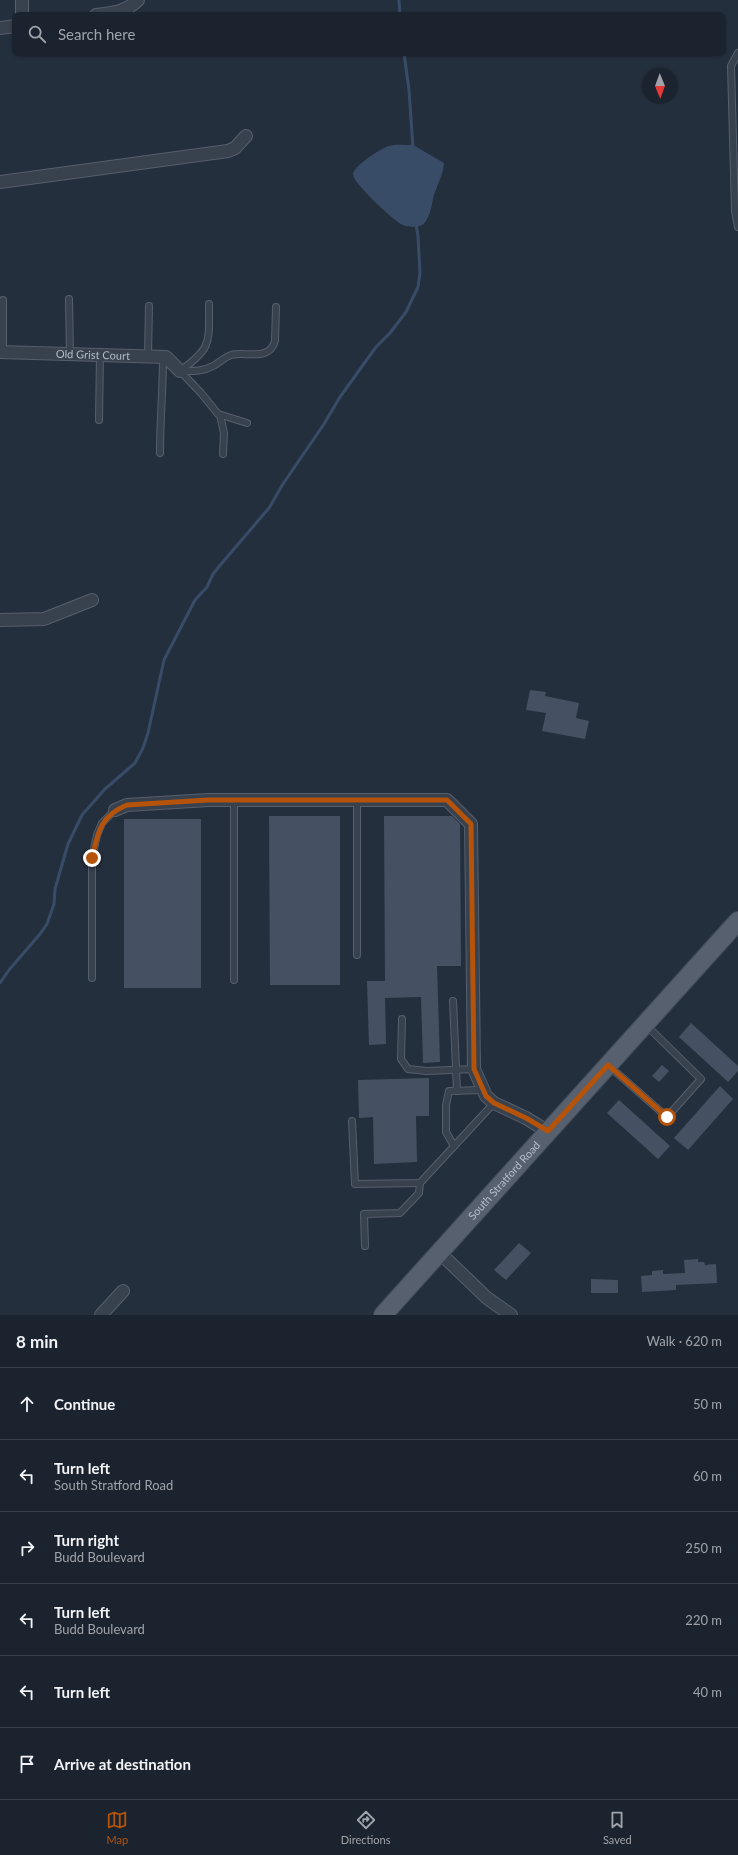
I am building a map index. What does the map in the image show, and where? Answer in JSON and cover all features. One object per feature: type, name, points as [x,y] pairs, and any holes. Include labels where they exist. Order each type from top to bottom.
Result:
[{"type":"main road","name":"South Stratford Road","points":[[383,1315],[738,921]]},
{"type":"street","points":[[22,0],[22,12]]},
{"type":"street","points":[[119,12],[130,8],[138,0]]},
{"type":"street","points":[[0,28],[12,26]]},
{"type":"street","points":[[0,182],[228,151],[235,148],[246,136]]},
{"type":"street","name":"Old Grist Court","points":[[2,352],[163,357]]},
{"type":"street","points":[[163,357],[166,357],[180,371]]},
{"type":"street","points":[[0,620],[44,619],[92,600]]},
{"type":"street","points":[[114,810],[127,805],[234,800],[447,800],[471,824],[474,1069],[486,1096],[494,1103],[526,1118],[548,1131]]},
{"type":"street","points":[[440,1253],[487,1298],[511,1315]]},
{"type":"street","points":[[101,1315],[123,1291]]},
{"type":"lane","points":[[738,53],[731,66],[731,106],[735,211],[738,227]]},
{"type":"lane","points":[[69,299],[70,354]]},
{"type":"lane","points":[[2,352],[3,300]]},
{"type":"lane","points":[[180,371],[198,358],[208,343],[209,304]]},
{"type":"lane","points":[[148,356],[149,306]]},
{"type":"lane","points":[[180,371],[207,369],[230,355],[257,355],[266,352],[274,345],[275,341],[276,307]]},
{"type":"lane","points":[[99,420],[100,355]]},
{"type":"lane","points":[[160,453],[160,418],[163,403],[163,357]]},
{"type":"lane","points":[[180,371],[201,393],[214,411],[220,415],[247,424]]},
{"type":"lane","points":[[220,415],[224,433],[223,454]]},
{"type":"lane","points":[[234,800],[234,980]]},
{"type":"lane","points":[[356,955],[357,800]]},
{"type":"lane","points":[[92,978],[92,858],[97,835],[102,823],[114,810]]},
{"type":"lane","points":[[453,1001],[457,1091]]},
{"type":"lane","points":[[402,1019],[401,1059],[408,1069],[456,1071],[474,1069]]},
{"type":"lane","points":[[608,1065],[667,1117],[701,1079],[645,1024]]},
{"type":"lane","points":[[454,1146],[446,1132],[446,1105],[449,1091],[483,1090]]},
{"type":"lane","points":[[365,1246],[364,1214],[400,1213],[419,1193],[420,1183],[494,1103]]},
{"type":"lane","points":[[352,1121],[355,1184],[420,1183]]},
{"type":"water","points":[[395,145],[413,145],[444,163],[427,219],[422,225],[414,227],[403,225],[396,221],[365,192],[354,178],[353,174],[363,162],[385,147]]},
{"type":"building","points":[[530,690],[546,692],[545,696],[579,703],[576,718],[589,721],[585,739],[542,731],[546,713],[526,710]]},
{"type":"building","points":[[269,816],[340,816],[340,985],[270,985]]},
{"type":"building","points":[[384,816],[452,816],[460,824],[461,966],[437,966],[440,1062],[423,1063],[421,997],[385,998],[386,1044],[369,1045],[367,981],[385,981]]},
{"type":"building","points":[[124,819],[201,819],[201,988],[124,988]]},
{"type":"building","points":[[691,1023],[738,1066],[738,1071],[728,1082],[679,1037]]},
{"type":"building","points":[[662,1065],[669,1071],[659,1082],[652,1076]]},
{"type":"building","points":[[429,1078],[429,1116],[416,1116],[417,1162],[374,1164],[373,1117],[359,1118],[358,1080]]},
{"type":"building","points":[[720,1086],[733,1099],[688,1150],[674,1138]]},
{"type":"building","points":[[619,1100],[670,1146],[658,1159],[607,1113]]},
{"type":"building","points":[[519,1243],[531,1253],[506,1280],[494,1270]]},
{"type":"building","points":[[698,1259],[698,1262],[704,1262],[705,1265],[716,1264],[717,1283],[676,1285],[676,1290],[642,1292],[641,1276],[652,1275],[652,1271],[663,1270],[663,1274],[685,1273],[684,1260]]},
{"type":"building","points":[[591,1279],[618,1280],[618,1293],[591,1293]]},
{"type":"waterway","points":[[399,0],[400,12]]},
{"type":"waterway","points":[[404,56],[409,90],[413,148]]},
{"type":"waterway","points":[[0,983],[47,924],[54,904],[55,889],[68,844],[82,815],[105,789],[135,763],[143,748],[148,733],[164,660],[195,600],[207,587],[213,574],[269,508],[340,397],[376,347],[390,333],[406,312],[418,287],[420,273],[416,224]]},
{"type":"route","points":[[92,858],[97,835],[102,823],[114,810],[127,805],[208,800],[447,800],[471,824],[474,1069],[486,1096],[494,1103],[526,1118],[548,1131],[608,1065],[667,1117]]}]
